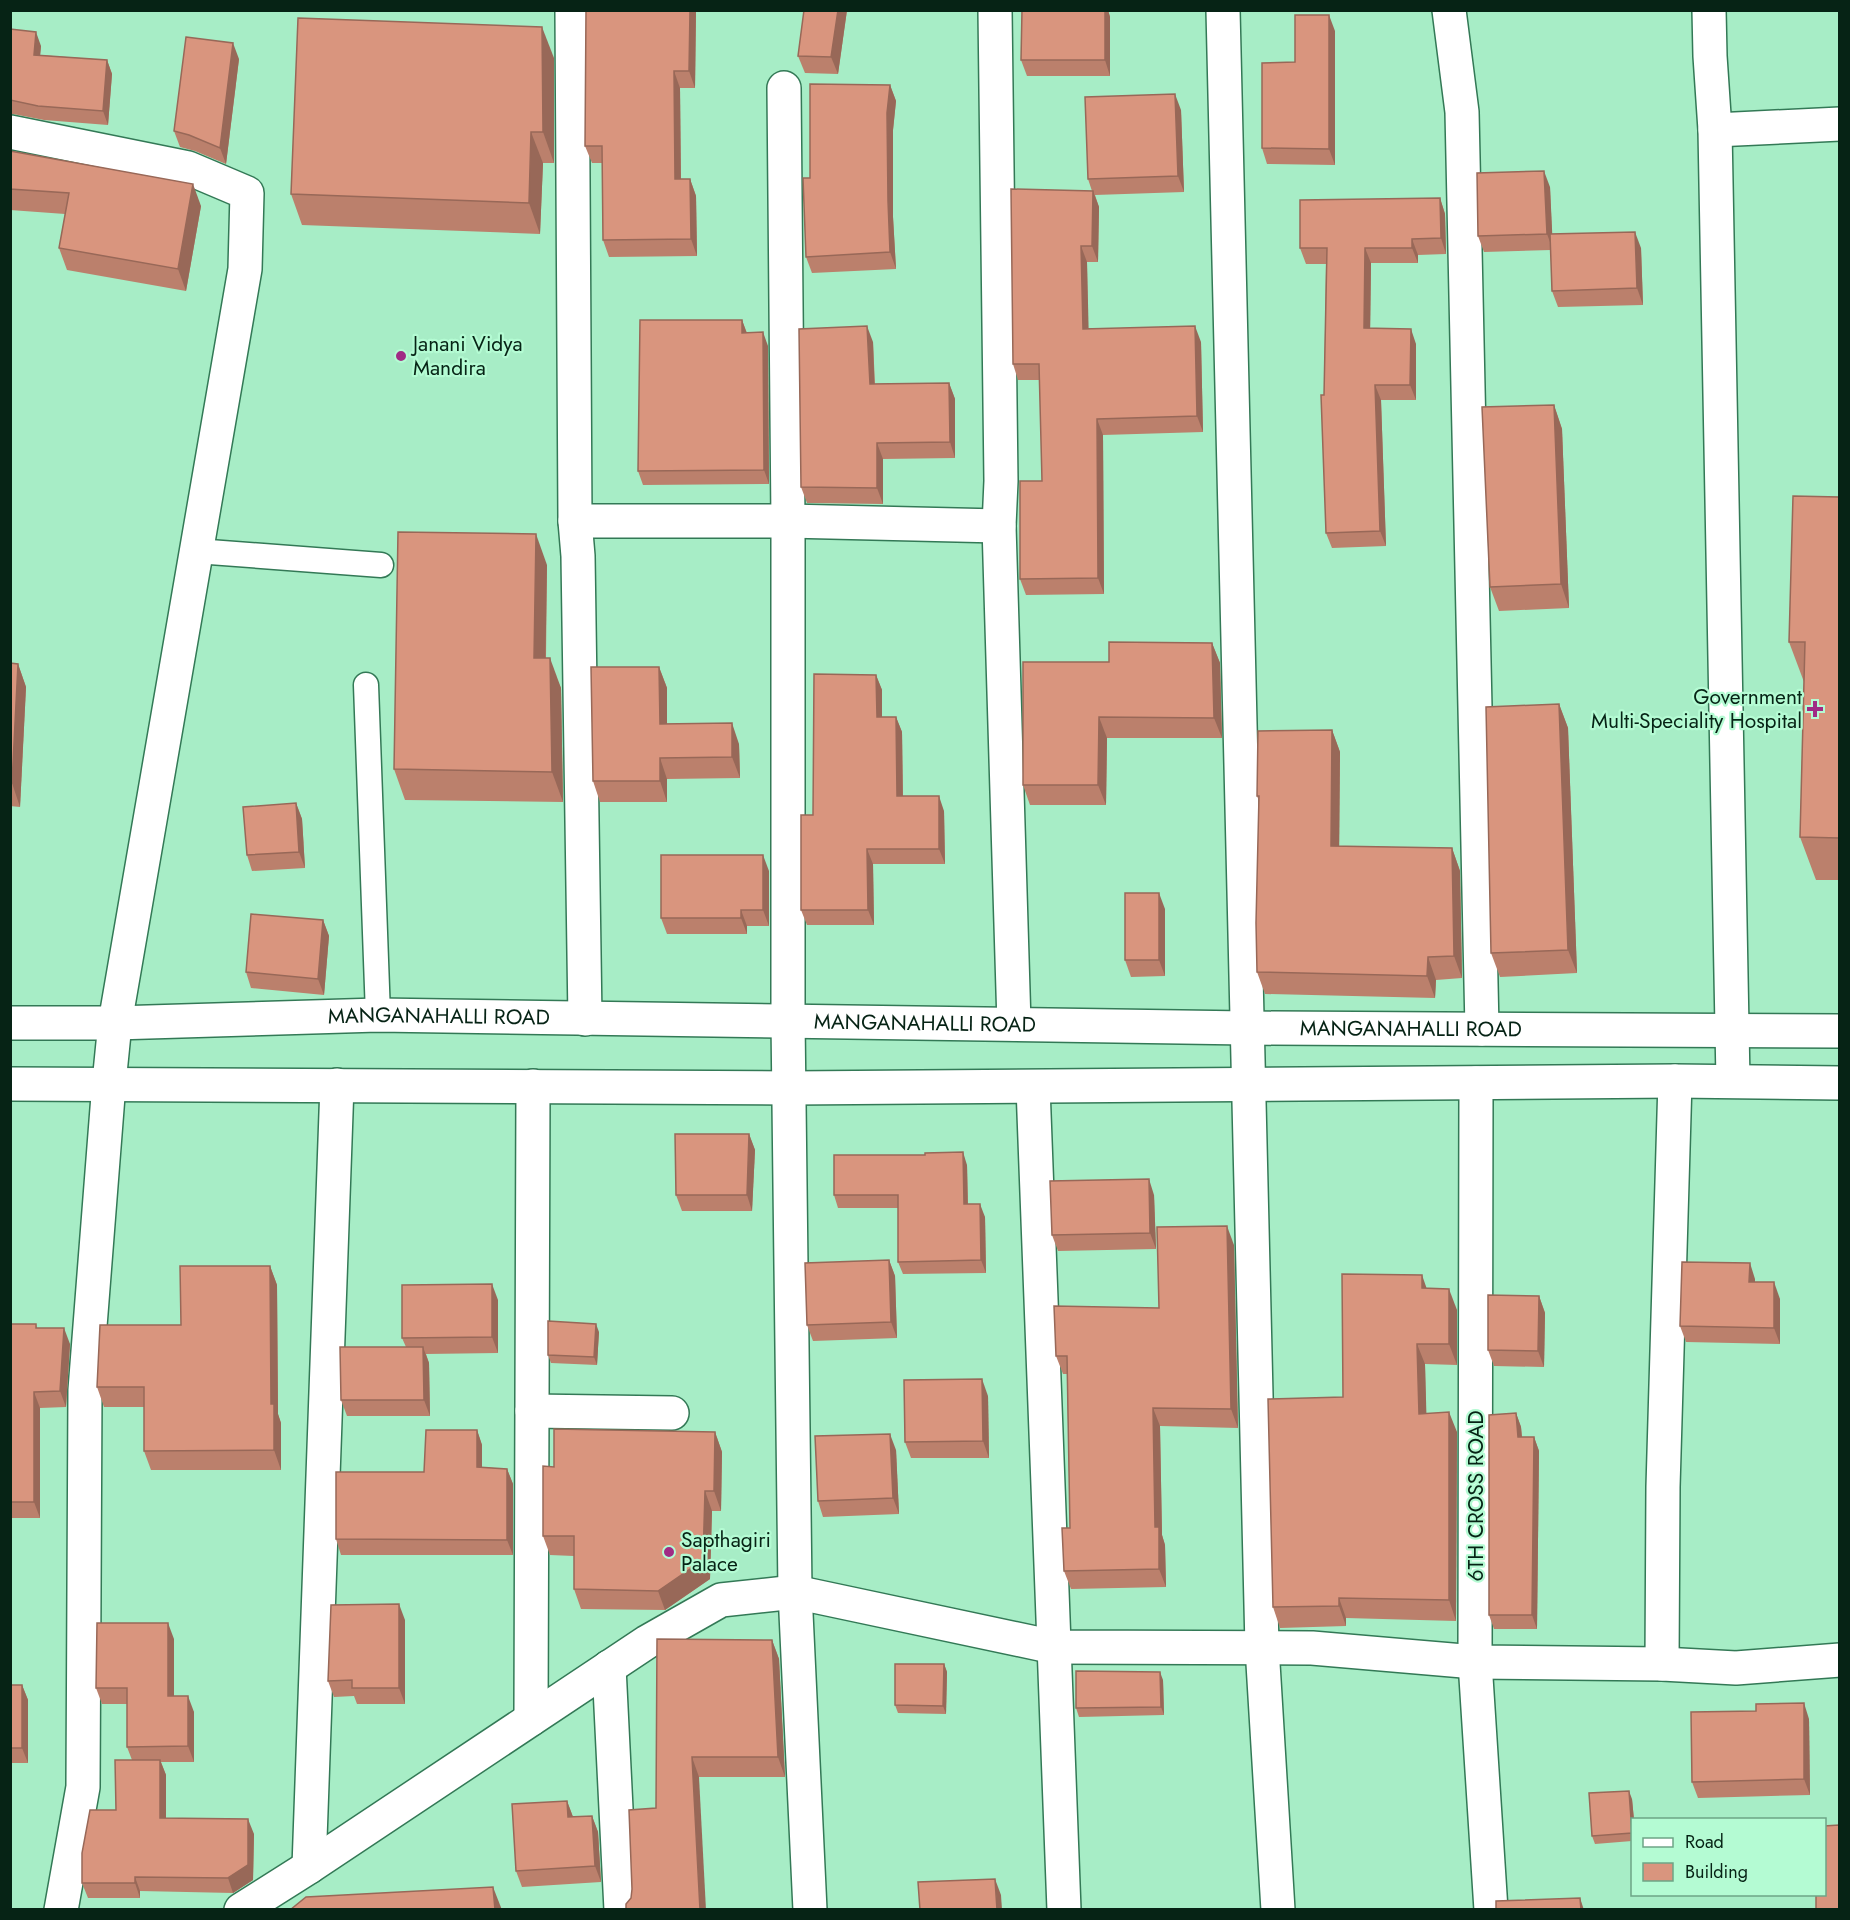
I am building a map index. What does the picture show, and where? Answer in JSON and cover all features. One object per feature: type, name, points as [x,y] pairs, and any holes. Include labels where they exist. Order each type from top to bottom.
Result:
[{"type":"street","points":[[572,10],[574,521],[578,556],[585,1019]]},
{"type":"street","points":[[995,10],[1001,481],[999,526],[1014,1024]]},
{"type":"street","points":[[1222,10],[1262,1647],[1278,1910]]},
{"type":"street","points":[[1449,10],[1462,112],[1482,1029]]},
{"type":"street","points":[[1709,10],[1715,130],[1733,1081]]},
{"type":"street","points":[[784,88],[788,521],[788,1021],[795,1592],[810,1910]]},
{"type":"street","points":[[1715,130],[1839,124]]},
{"type":"street","points":[[10,132],[188,168],[247,193],[245,269],[115,1023],[85,1390],[83,1787],[61,1910]]},
{"type":"street","points":[[574,521],[788,521],[999,526]]},
{"type":"street","name":"MANGANAHALLI ROAD","points":[[10,1023],[115,1023],[378,1015],[1247,1028],[1839,1030]]},
{"type":"street","points":[[10,1084],[790,1088],[1675,1081],[1839,1083]]},
{"type":"street","points":[[1662,1664],[1663,1487],[1675,1081]]},
{"type":"street","name":"6TH CROSS ROAD","points":[[1476,1083],[1475,1662],[1491,1910]]},
{"type":"street","points":[[309,1867],[337,1085]]},
{"type":"street","points":[[531,1719],[533,1086]]},
{"type":"street","points":[[1033,1087],[1065,1910]]},
{"type":"street","points":[[532,1412],[672,1413]]},
{"type":"street","points":[[241,1910],[647,1642],[721,1600],[795,1592],[1054,1647],[1312,1648],[1475,1662],[1662,1664],[1736,1668],[1839,1659]]},
{"type":"street","points":[[609,1667],[621,1910]]},
{"type":"lane","points":[[196,551],[381,566]]},
{"type":"lane","points":[[366,685],[378,1015]]},
{"type":"building","points":[[586,10],[690,10],[689,71],[674,71],[675,179],[690,179],[691,239],[603,240],[602,146],[585,146]]},
{"type":"building","points":[[804,10],[838,10],[831,57],[798,56]]},
{"type":"building","points":[[1022,10],[1105,10],[1105,60],[1021,60]]},
{"type":"building","points":[[1295,15],[1329,15],[1329,149],[1262,148],[1262,63],[1295,62]]},
{"type":"building","points":[[298,18],[542,27],[543,132],[531,132],[529,203],[291,194]]},
{"type":"building","points":[[10,29],[36,32],[34,55],[107,60],[103,111],[38,106],[10,100]]},
{"type":"building","points":[[186,37],[233,43],[220,148],[174,131]]},
{"type":"building","points":[[810,84],[890,85],[887,113],[890,252],[806,257],[803,178],[810,178]]},
{"type":"building","points":[[1175,94],[1178,176],[1088,179],[1085,97]]},
{"type":"building","points":[[10,151],[193,184],[178,269],[59,248],[69,193],[10,189]]},
{"type":"building","points":[[1544,171],[1547,234],[1478,236],[1477,173]]},
{"type":"building","points":[[1011,189],[1093,191],[1092,246],[1081,246],[1083,329],[1195,326],[1197,416],[1097,419],[1098,578],[1020,579],[1020,481],[1042,481],[1039,364],[1013,364]]},
{"type":"building","points":[[1440,198],[1441,238],[1412,239],[1412,248],[1365,248],[1364,328],[1411,329],[1410,385],[1375,385],[1380,531],[1326,533],[1321,395],[1324,395],[1327,248],[1300,248],[1300,200]]},
{"type":"building","points":[[1635,232],[1637,288],[1552,291],[1550,234]]},
{"type":"building","points":[[640,320],[742,320],[742,333],[763,332],[764,470],[638,471]]},
{"type":"building","points":[[867,326],[870,384],[949,383],[950,442],[877,443],[877,488],[801,487],[799,329]]},
{"type":"building","points":[[1554,405],[1561,584],[1490,587],[1482,407]]},
{"type":"building","points":[[1793,496],[1839,497],[1839,838],[1800,837],[1805,642],[1789,642]]},
{"type":"building","points":[[398,532],[536,534],[534,658],[550,658],[552,772],[394,769]]},
{"type":"building","points":[[1109,642],[1212,643],[1214,718],[1099,717],[1098,785],[1023,785],[1023,662],[1109,662]]},
{"type":"building","points":[[10,663],[18,664],[12,783],[10,783]]},
{"type":"building","points":[[591,667],[659,667],[660,724],[732,723],[732,757],[660,758],[660,781],[593,781]]},
{"type":"building","points":[[814,674],[876,675],[877,717],[896,717],[897,796],[939,796],[939,849],[867,849],[868,910],[801,910],[801,815],[813,815]]},
{"type":"building","points":[[1559,704],[1568,950],[1491,953],[1486,707]]},
{"type":"building","points":[[1332,730],[1331,846],[1452,848],[1454,956],[1428,957],[1427,976],[1257,972],[1258,731]]},
{"type":"building","points":[[296,803],[299,852],[247,855],[243,807]]},
{"type":"building","points":[[661,855],[763,855],[763,910],[741,910],[741,918],[661,918]]},
{"type":"building","points":[[1125,893],[1159,893],[1159,960],[1125,960]]},
{"type":"building","points":[[251,914],[323,920],[318,979],[246,972]]},
{"type":"building","points":[[675,1134],[749,1134],[747,1195],[676,1195]]},
{"type":"building","points":[[963,1152],[964,1204],[980,1204],[981,1260],[898,1262],[898,1195],[834,1195],[834,1155],[925,1155],[925,1153]]},
{"type":"building","points":[[1149,1179],[1150,1233],[1052,1235],[1050,1181]]},
{"type":"building","points":[[1227,1226],[1231,1409],[1153,1408],[1155,1527],[1159,1527],[1159,1569],[1064,1571],[1062,1528],[1070,1528],[1067,1356],[1056,1356],[1054,1306],[1159,1308],[1157,1227]]},
{"type":"building","points":[[889,1260],[891,1322],[807,1325],[805,1263]]},
{"type":"building","points":[[1682,1262],[1750,1263],[1749,1282],[1774,1282],[1774,1328],[1680,1326]]},
{"type":"building","points":[[180,1266],[270,1266],[271,1404],[274,1404],[274,1450],[144,1451],[144,1387],[97,1387],[100,1325],[181,1325]]},
{"type":"building","points":[[1342,1274],[1422,1275],[1422,1288],[1449,1289],[1449,1344],[1417,1344],[1419,1414],[1449,1412],[1449,1600],[1339,1598],[1339,1606],[1273,1607],[1268,1399],[1343,1397]]},
{"type":"building","points":[[492,1284],[492,1337],[402,1338],[402,1285]]},
{"type":"building","points":[[1488,1295],[1539,1296],[1538,1351],[1488,1350]]},
{"type":"building","points":[[548,1321],[596,1324],[594,1357],[548,1355]]},
{"type":"building","points":[[10,1324],[36,1324],[36,1328],[64,1328],[60,1391],[34,1392],[34,1502],[10,1502]]},
{"type":"building","points":[[340,1347],[423,1347],[424,1400],[341,1400]]},
{"type":"building","points":[[982,1379],[983,1441],[905,1442],[904,1380]]},
{"type":"building","points":[[1516,1413],[1518,1437],[1534,1437],[1532,1615],[1489,1615],[1489,1415]]},
{"type":"building","points":[[554,1429],[715,1432],[714,1491],[705,1491],[703,1560],[658,1591],[574,1589],[574,1536],[543,1536],[543,1466],[554,1467]]},
{"type":"building","points":[[426,1430],[477,1430],[477,1467],[507,1469],[507,1540],[336,1539],[336,1472],[424,1472]]},
{"type":"building","points":[[890,1434],[893,1498],[818,1501],[815,1436]]},
{"type":"building","points":[[399,1604],[399,1688],[352,1688],[352,1680],[328,1681],[331,1605]]},
{"type":"building","points":[[97,1623],[168,1623],[168,1696],[188,1696],[188,1746],[127,1747],[127,1688],[96,1688]]},
{"type":"building","points":[[657,1639],[772,1640],[778,1757],[692,1757],[700,1910],[626,1910],[632,1889],[629,1810],[656,1808]]},
{"type":"building","points":[[895,1664],[944,1664],[943,1706],[895,1705]]},
{"type":"building","points":[[1076,1671],[1160,1672],[1161,1707],[1076,1708]]},
{"type":"building","points":[[10,1685],[22,1685],[22,1748],[10,1748]]},
{"type":"building","points":[[1804,1703],[1804,1779],[1692,1782],[1691,1712],[1756,1711],[1756,1704]]},
{"type":"building","points":[[115,1760],[160,1760],[160,1818],[248,1819],[248,1865],[228,1878],[135,1877],[135,1883],[82,1883],[82,1853],[90,1810],[116,1810]]},
{"type":"building","points":[[1629,1791],[1631,1833],[1592,1836],[1589,1793]]},
{"type":"building","points":[[567,1801],[568,1817],[592,1816],[595,1866],[516,1871],[512,1804]]},
{"type":"building","points":[[1839,1825],[1839,1910],[1816,1910],[1816,1896],[1826,1896],[1826,1826]]},
{"type":"building","points":[[995,1879],[997,1910],[920,1910],[918,1882]]},
{"type":"building","points":[[493,1887],[495,1910],[290,1910],[306,1897]]},
{"type":"building","points":[[1580,1898],[1581,1910],[1496,1910],[1496,1901]]},
{"type":"place","name":"Janani Vidya Mandira","points":[[401,356]]},
{"type":"place","name":"Government Multi-Speciality Hospital","points":[[1815,709]]},
{"type":"place","name":"Sapthagiri Palace","points":[[669,1552]]}]
